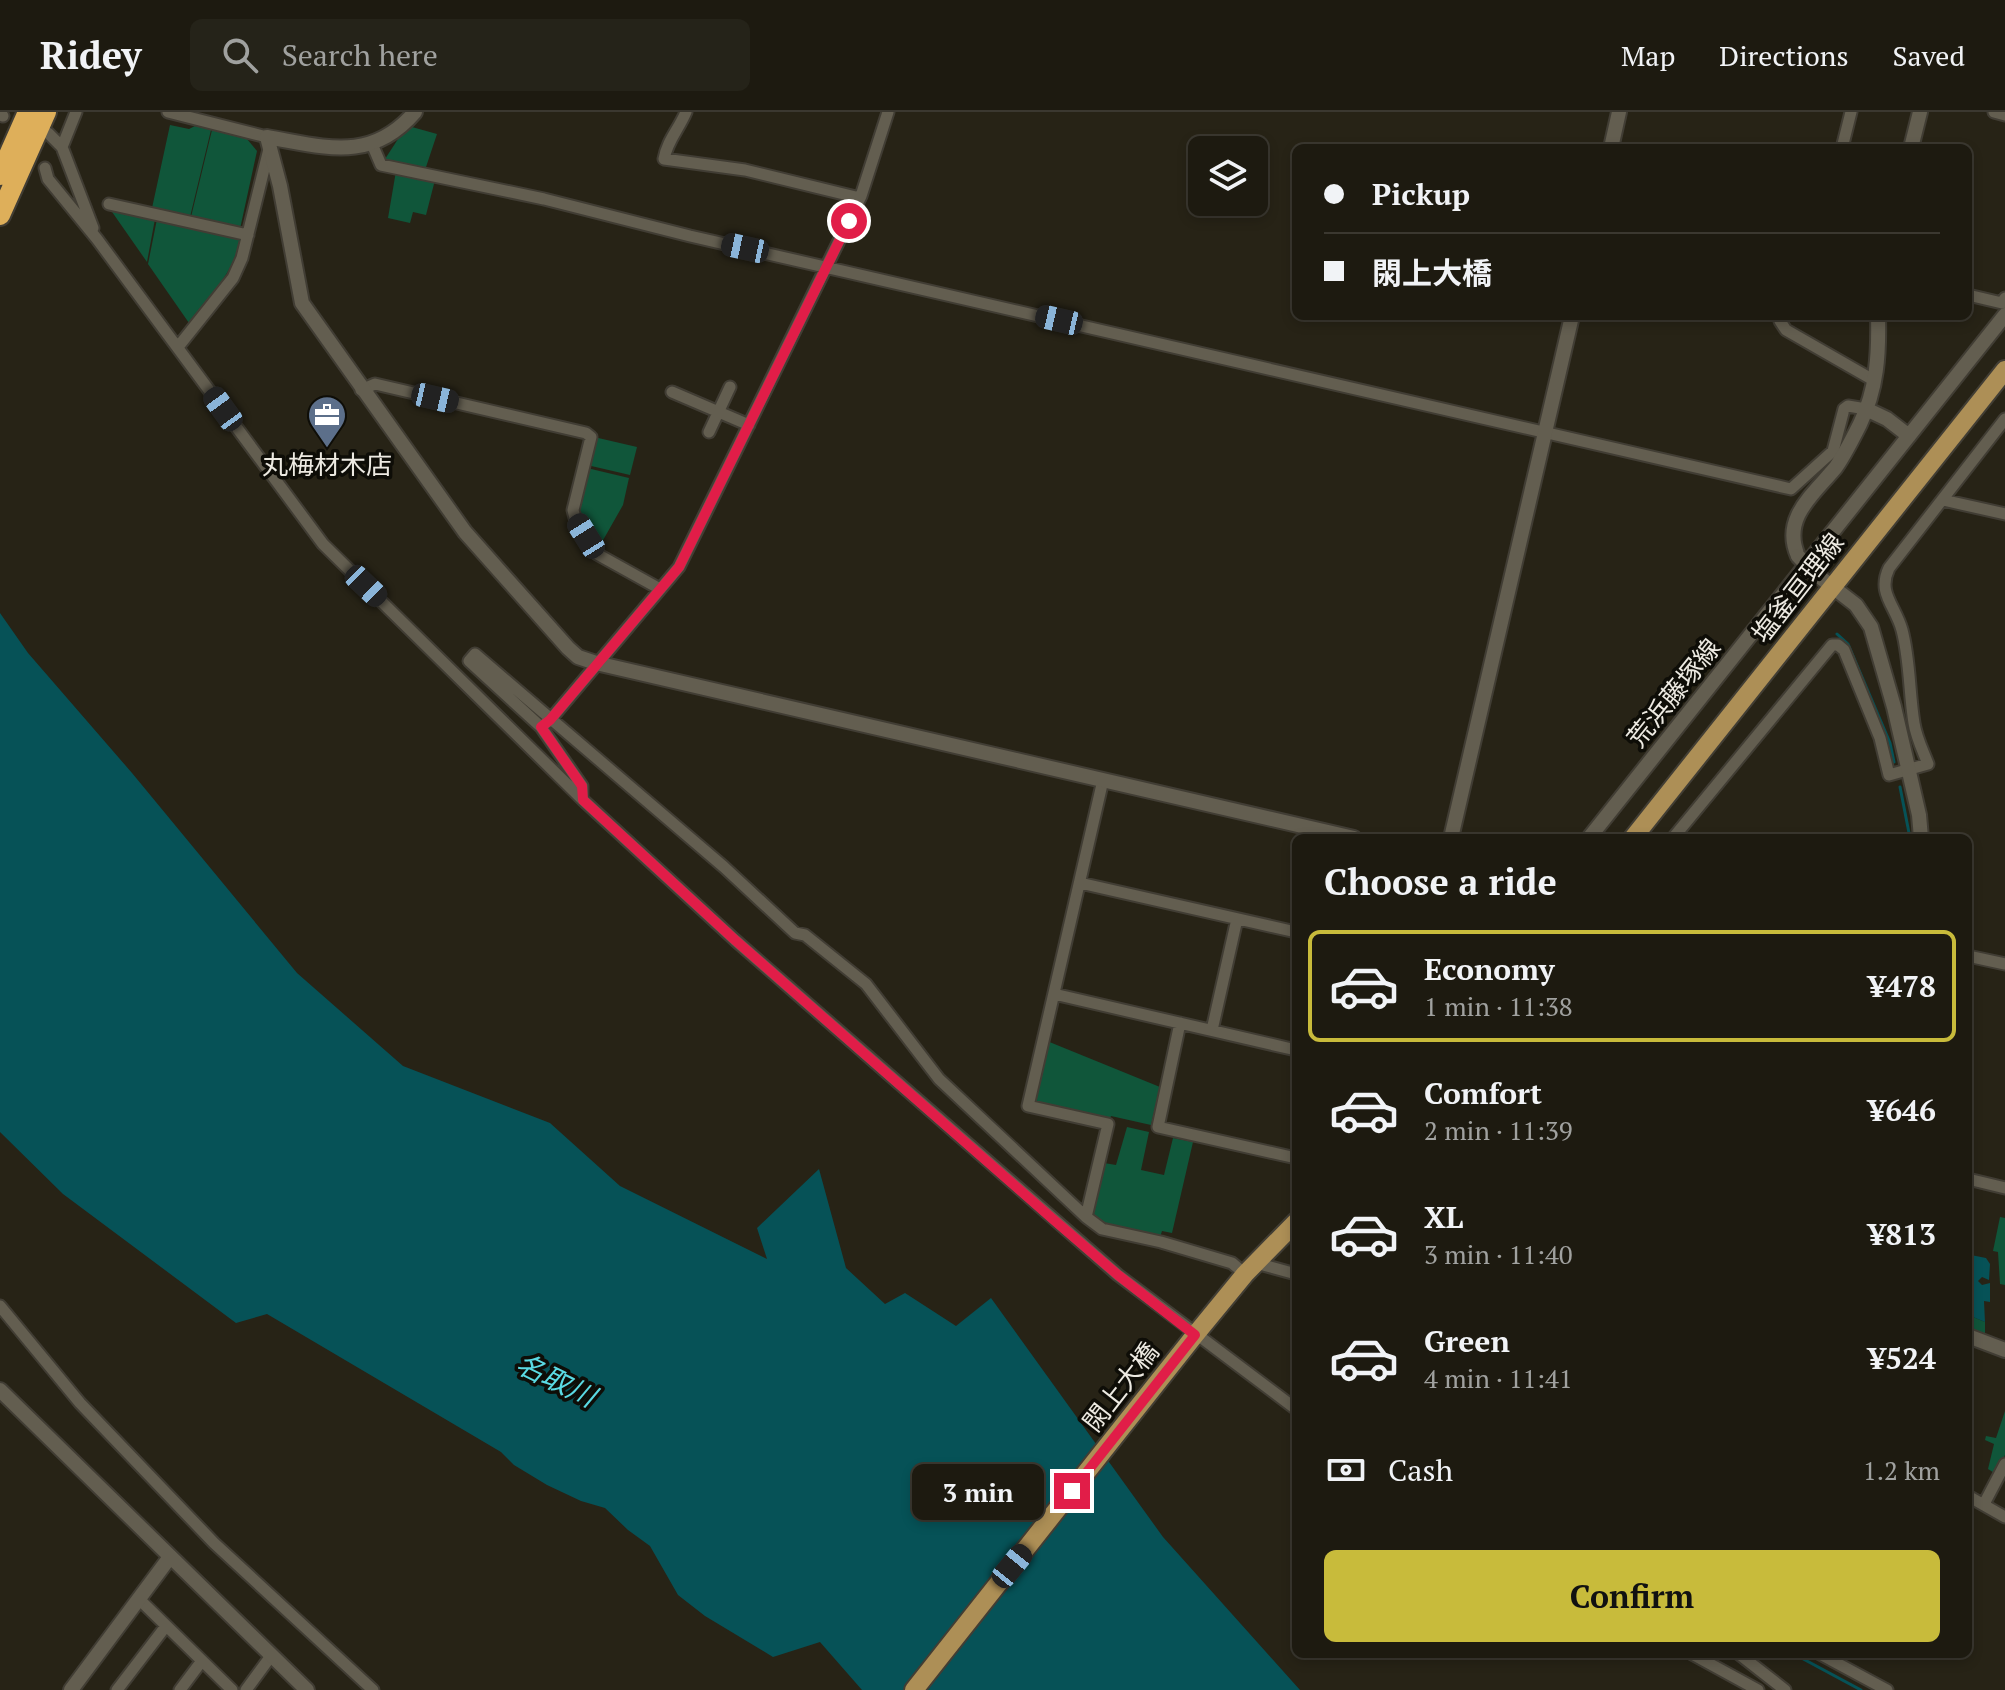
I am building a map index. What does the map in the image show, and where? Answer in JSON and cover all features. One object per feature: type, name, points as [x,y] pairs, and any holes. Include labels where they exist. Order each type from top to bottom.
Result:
[{"type":"highway","points":[[0,215],[22,149],[28,112]]},
{"type":"highway","points":[[0,175],[47,122]]},
{"type":"main road","name":"塩釜亘理線","points":[[1636,834],[2005,370]]},
{"type":"main road","points":[[1192,1339],[1292,1226]]},
{"type":"main road","name":"閖上大橋","points":[[914,1690],[1192,1339]]},
{"type":"street","points":[[62,147],[76,112]]},
{"type":"street","points":[[168,112],[268,142],[345,149],[372,144],[402,127],[415,112]]},
{"type":"street","points":[[686,112],[670,137],[664,159],[745,170],[860,198]]},
{"type":"street","points":[[546,723],[679,567],[860,198],[888,112]]},
{"type":"street","points":[[1612,144],[1619,112]]},
{"type":"street","points":[[1843,144],[1851,112]]},
{"type":"street","points":[[1912,144],[1920,112]]},
{"type":"street","points":[[1994,112],[2005,115]]},
{"type":"street","points":[[47,122],[62,147],[97,239]]},
{"type":"street","points":[[178,347],[233,278],[248,235],[268,142]]},
{"type":"street","points":[[268,142],[280,186],[302,303],[465,532],[578,657],[1337,834]]},
{"type":"street","points":[[372,144],[381,165],[544,199],[690,236],[1791,489],[1833,451],[1844,409],[1848,406],[1866,409],[1887,419],[1909,436]]},
{"type":"street","points":[[45,168],[48,179],[97,239],[323,544],[582,799],[735,940],[1192,1339],[1292,1406]]},
{"type":"street","points":[[109,204],[248,235]]},
{"type":"street","points":[[1972,296],[2002,303],[2005,298]]},
{"type":"street","name":"荒浜藤塚線","points":[[1592,834],[2005,315]]},
{"type":"street","points":[[1452,834],[1571,320]]},
{"type":"street","points":[[1780,320],[1786,330],[1875,381]]},
{"type":"street","points":[[1878,320],[1879,361],[1866,409],[1839,462],[1797,513],[1793,544],[1798,556],[1812,571],[1856,605],[1871,627],[1919,815],[1921,834]]},
{"type":"street","points":[[361,390],[375,384],[586,433],[591,437],[573,510],[575,518],[597,554],[660,589]]},
{"type":"street","points":[[709,432],[730,387]]},
{"type":"street","points":[[672,392],[749,425]]},
{"type":"street","points":[[1676,834],[1832,645],[1844,650],[1880,738],[1889,775],[1928,764],[1914,725],[1905,641],[1899,619],[1883,590],[1884,578],[2005,419]]},
{"type":"street","points":[[1943,500],[2005,514]]},
{"type":"street","points":[[582,799],[582,786],[546,723],[475,654],[469,661],[546,723],[724,867],[795,933],[805,935],[866,984],[939,1079],[1086,1217],[1102,1229],[1161,1242],[1251,1269],[1292,1274]]},
{"type":"street","points":[[1086,1217],[1108,1124],[1028,1106],[1103,780]]},
{"type":"street","points":[[1080,883],[1292,931]]},
{"type":"street","points":[[1212,1030],[1237,919]]},
{"type":"street","points":[[1972,957],[2005,964]]},
{"type":"street","points":[[1054,994],[1292,1049]]},
{"type":"street","points":[[1180,1023],[1158,1127],[1292,1157]]},
{"type":"street","points":[[1972,1180],[2005,1188]]},
{"type":"street","points":[[0,1306],[80,1403],[214,1543],[373,1690]]},
{"type":"street","points":[[1972,1338],[2005,1350]]},
{"type":"street","points":[[0,1390],[307,1690]]},
{"type":"street","points":[[1984,1504],[2005,1464]]},
{"type":"street","points":[[1972,1498],[2005,1517]]},
{"type":"street","points":[[71,1690],[170,1557]]},
{"type":"street","points":[[140,1600],[232,1690]]},
{"type":"street","points":[[117,1690],[166,1626]]},
{"type":"street","points":[[246,1690],[271,1656]]},
{"type":"street","points":[[1699,1658],[1758,1690]]},
{"type":"street","points":[[1744,1658],[1785,1690]]},
{"type":"street","points":[[1827,1658],[1887,1690]]},
{"type":"street","points":[[180,1690],[201,1662]]},
{"type":"green space","points":[[170,125],[211,130],[190,217],[152,208]]},
{"type":"green space","points":[[412,127],[437,134],[425,170],[385,159],[400,136]]},
{"type":"green space","points":[[212,130],[247,139],[257,151],[240,229],[191,217]]},
{"type":"green space","points":[[396,171],[435,180],[426,215],[413,212],[410,223],[388,218]]},
{"type":"green space","points":[[110,209],[155,219],[147,262]]},
{"type":"green space","points":[[157,219],[241,240],[226,274],[189,323],[148,264]]},
{"type":"green space","points":[[594,437],[637,447],[630,475],[587,465]]},
{"type":"green space","points":[[587,468],[629,478],[623,505],[598,549],[584,527],[579,510]]},
{"type":"green space","points":[[1047,1041],[1160,1087],[1151,1125],[1033,1102]]},
{"type":"green space","points":[[1127,1127],[1149,1132],[1141,1170],[1164,1175],[1173,1138],[1193,1142],[1172,1233],[1162,1231],[1160,1237],[1109,1227],[1092,1214],[1104,1163],[1116,1165]]},
{"type":"green space","points":[[2000,1217],[2005,1218],[2005,1285],[2000,1284],[1998,1252],[1993,1251]]},
{"type":"green space","points":[[1972,1314],[1985,1322],[1985,1334],[1972,1329]]},
{"type":"green space","points":[[2005,1411],[2005,1455],[1996,1474],[1988,1469],[1994,1444],[1985,1440],[1986,1436],[1996,1438]]},
{"type":"water","name":"名取川","points":[[0,613],[28,653],[297,973],[403,1066],[550,1123],[620,1186],[767,1259],[757,1228],[819,1169],[846,1268],[885,1304],[905,1293],[956,1326],[991,1298],[1163,1537],[1300,1690],[862,1690],[820,1642],[773,1657],[705,1616],[678,1595],[650,1546],[605,1508],[547,1485],[514,1465],[501,1452],[267,1314],[236,1323],[63,1194],[0,1132]]},
{"type":"water","points":[[1972,1255],[1986,1258],[1990,1264],[1989,1280],[1982,1277],[1978,1281],[1982,1285],[1990,1283],[1990,1302],[1984,1301],[1985,1322],[1973,1317]]},
{"type":"waterway","points":[[1837,634],[1848,644],[1890,743],[1894,762]]},
{"type":"waterway","points":[[1900,787],[1909,834]]},
{"type":"waterway","points":[[1801,1658],[1861,1690]]},
{"type":"place","name":"丸梅材木店","points":[[327,449]]},
{"type":"route","points":[[849,221],[679,567],[541,727],[582,786],[583,800],[735,940],[1054,1220],[1195,1335],[1072,1491]]}]
